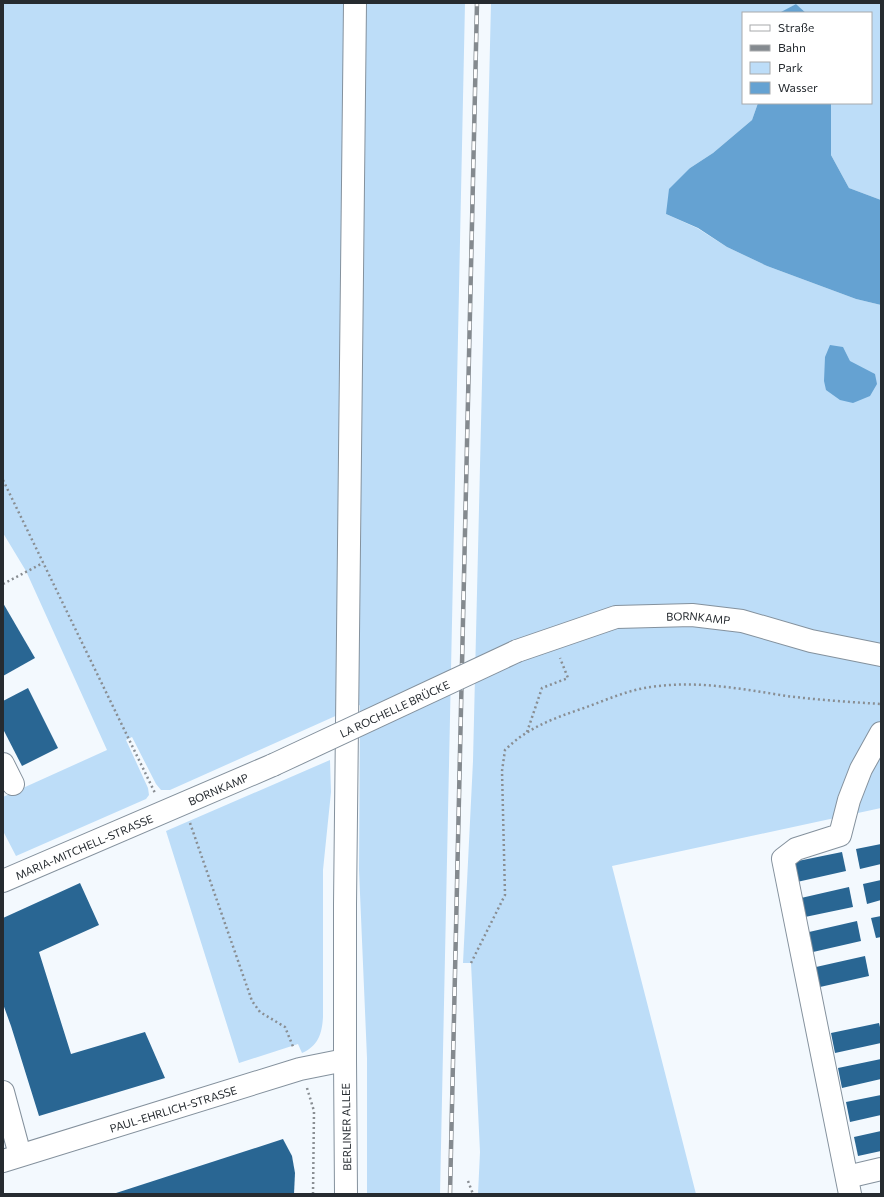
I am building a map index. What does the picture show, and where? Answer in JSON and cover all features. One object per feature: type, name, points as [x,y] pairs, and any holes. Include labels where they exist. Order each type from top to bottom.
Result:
[{"type":"street","name":"BERLINER ALLEE","points":[[346,1194],[346,771],[355,3]]},
{"type":"street","name":"BORNKAMP","points":[[517,651],[616,617],[692,615],[742,621],[811,641],[881,655]]},
{"type":"street","name":"LA ROCHELLE BRÜCKE","points":[[273,764],[517,651]]},
{"type":"street","points":[[881,733],[860,769],[849,800],[840,835],[796,849],[783,859],[784,871],[849,1185],[881,1169]]},
{"type":"street","points":[[3,764],[13,784]]},
{"type":"street","name":"BORNKAMP","points":[[164,811],[273,764]]},
{"type":"street","name":"MARIA-MITCHELL-STRASSE","points":[[3,881],[164,811]]},
{"type":"street","name":"PAUL-EHRLICH-STRASSE","points":[[12,1158],[300,1069],[345,1060]]},
{"type":"street","points":[[3,1092],[12,1158]]},
{"type":"path","points":[[3,480],[164,811]]},
{"type":"path","points":[[3,584],[43,563]]},
{"type":"path","points":[[527,732],[542,688],[568,678],[558,652]]},
{"type":"path","points":[[471,963],[505,895],[502,771],[505,750],[527,732],[563,716],[631,691],[650,687],[682,684],[720,685],[788,696],[881,704]]},
{"type":"path","points":[[183,804],[252,1001],[260,1012],[285,1027],[295,1050],[314,1111],[314,1194]]},
{"type":"path","points":[[468,1181],[473,1194]]},
{"type":"green space","points":[[3,3],[465,3],[440,1194],[367,1194],[367,1058],[359,870],[360,705],[170,790],[161,790],[156,784],[132,737],[126,740],[148,788],[149,795],[146,799],[16,856],[3,831],[3,797],[107,750],[26,571],[3,533]]},
{"type":"green space","points":[[491,3],[881,3],[881,200],[849,188],[831,155],[831,104],[872,104],[872,12],[805,12],[796,4],[783,12],[742,12],[742,104],[758,104],[752,120],[713,153],[690,168],[666,214],[697,228],[727,247],[767,266],[856,299],[881,305],[881,808],[612,866],[696,1194],[478,1194],[480,1152],[471,963],[463,963],[473,761]]},
{"type":"green space","points":[[330,760],[331,792],[323,870],[322,1029],[318,1039],[312,1047],[302,1053],[298,1044],[239,1063],[166,831]]},
{"type":"water","points":[[796,4],[805,12],[781,12]]},
{"type":"water","points":[[758,104],[831,104],[831,155],[849,188],[881,200],[881,305],[856,299],[767,266],[727,247],[698,228],[666,214],[669,189],[690,168],[713,153],[752,120]]},
{"type":"water","points":[[830,345],[843,347],[850,361],[875,374],[877,384],[870,396],[853,403],[840,400],[826,390],[824,381],[825,357]]},
{"type":"building","points":[[3,603],[35,658],[3,676]]},
{"type":"building","points":[[28,688],[58,748],[22,766],[3,729],[3,701]]},
{"type":"building","points":[[881,844],[881,864],[860,869],[856,849]]},
{"type":"building","points":[[842,852],[846,871],[797,882],[793,862]]},
{"type":"building","points":[[881,880],[881,900],[867,904],[863,884]]},
{"type":"building","points":[[80,883],[99,925],[39,952],[71,1054],[145,1032],[165,1078],[39,1116],[3,1004],[3,918]]},
{"type":"building","points":[[849,887],[853,907],[805,917],[801,898]]},
{"type":"building","points":[[881,916],[881,937],[876,938],[871,918]]},
{"type":"building","points":[[857,921],[861,941],[813,952],[809,932]]},
{"type":"building","points":[[865,956],[869,976],[820,987],[816,967]]},
{"type":"building","points":[[879,1023],[881,1043],[835,1053],[831,1033]]},
{"type":"building","points":[[881,1059],[881,1079],[842,1088],[838,1068]]},
{"type":"building","points":[[881,1095],[881,1115],[850,1122],[846,1102]]},
{"type":"building","points":[[881,1131],[881,1151],[858,1156],[854,1137]]},
{"type":"building","points":[[283,1139],[292,1156],[295,1173],[294,1194],[113,1194]]},
{"type":"railway","points":[[450,1194],[477,3]]}]
